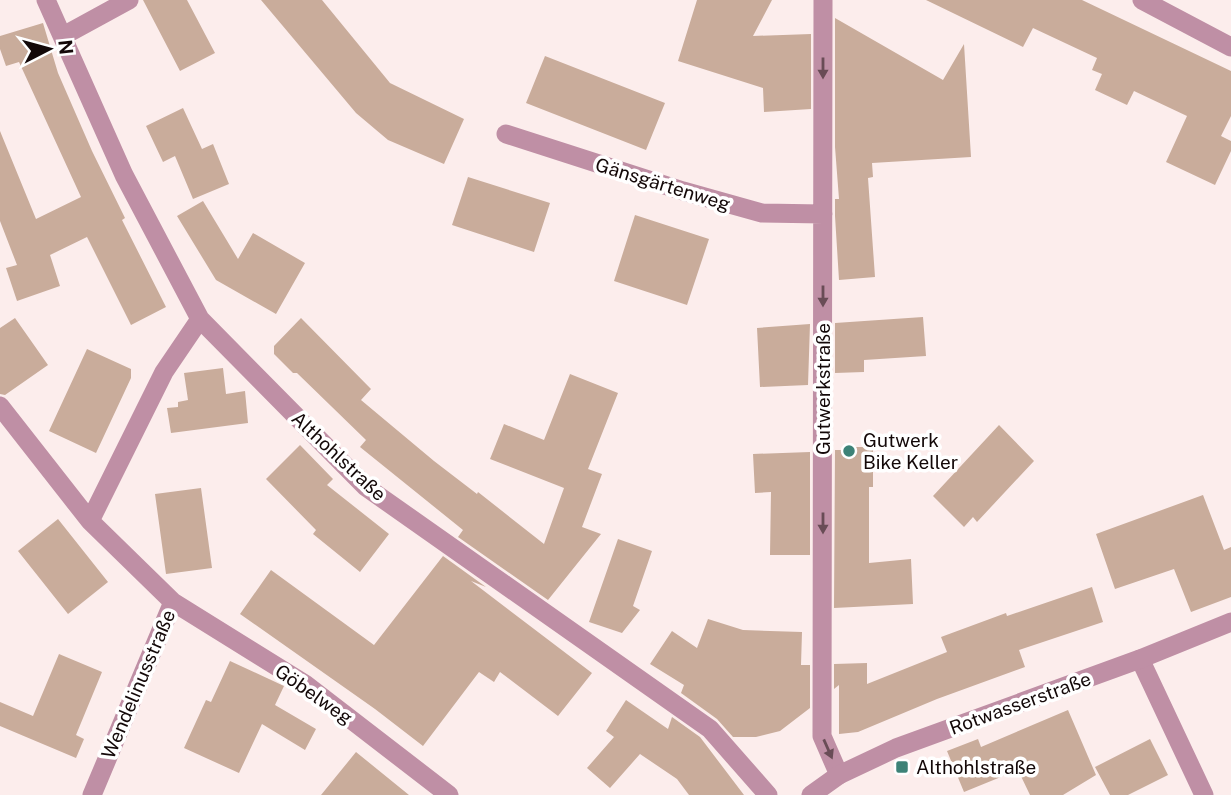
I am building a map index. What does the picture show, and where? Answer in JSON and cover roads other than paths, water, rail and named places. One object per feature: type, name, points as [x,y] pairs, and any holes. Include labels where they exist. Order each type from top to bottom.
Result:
[{"type":"street","name":"Althohlstraße","points":[[46,0],[124,175],[200,319],[366,487],[710,729],[768,795]]},
{"type":"street","points":[[62,36],[129,0]]},
{"type":"street","name":"Gutwerkstraße","points":[[822,0],[822,736],[839,775]]},
{"type":"street","points":[[1142,0],[1231,47]]},
{"type":"street","name":"Gänsgärtenweg","points":[[506,134],[683,191],[762,213],[823,214]]},
{"type":"street","points":[[90,521],[164,372],[200,319]]},
{"type":"street","name":"Wendelinusstraße","points":[[0,406],[90,521],[173,602],[92,795]]},
{"type":"street","name":"Göbelweg","points":[[173,602],[305,684],[449,795]]},
{"type":"street","name":"Rotwasserstraße","points":[[813,794],[839,775],[896,748],[1140,659],[1231,622]]},
{"type":"street","points":[[1140,659],[1204,795]]},
{"type":"place","name":"Gutwerk Bike Keller","points":[[849,451]]},
{"type":"place","name":"Althohlstraße","points":[[902,767]]}]
